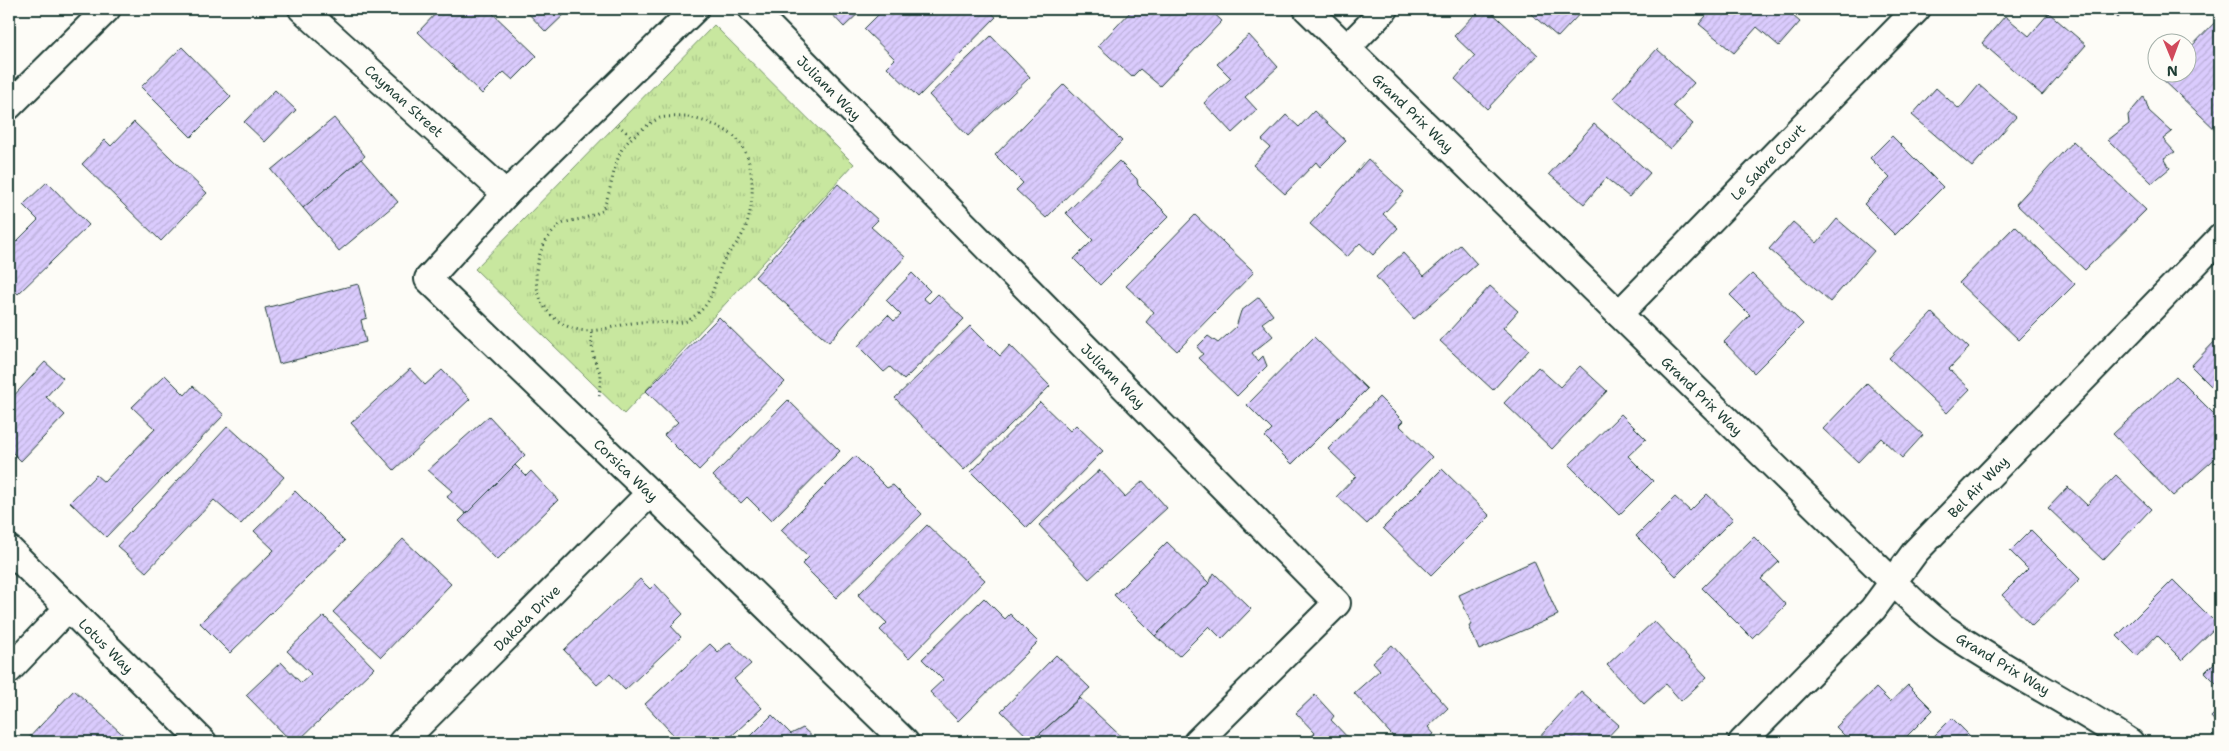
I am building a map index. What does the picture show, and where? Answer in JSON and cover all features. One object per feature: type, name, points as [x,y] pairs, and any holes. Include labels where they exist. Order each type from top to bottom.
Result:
[{"type":"street","points":[[9,106],[107,9]]},
{"type":"street","name":"Cayman Street","points":[[302,9],[506,194]]},
{"type":"street","points":[[506,194],[695,9]]},
{"type":"street","name":"Juliann Way","points":[[752,9],[1337,603],[1197,742]]},
{"type":"street","name":"Grand Prix Way","points":[[1306,9],[1892,582],[1953,634],[1995,662],[2130,742]]},
{"type":"street","points":[[1346,48],[1385,9]]},
{"type":"street","name":"Le Sabre Court","points":[[1619,314],[1917,9]]},
{"type":"street","name":"Corsica Way","points":[[506,194],[428,279],[905,742]]},
{"type":"street","name":"Bel Air Way","points":[[1742,742],[1873,609],[1916,552],[2220,238]]},
{"type":"street","name":"Dakota Drive","points":[[402,742],[650,493]]},
{"type":"street","name":"Lotus Way","points":[[9,549],[203,742]]},
{"type":"street","points":[[9,670],[68,608]]},
{"type":"path","points":[[688,117],[710,122],[736,138],[745,150],[752,178],[751,208],[743,234],[724,260],[715,278],[713,296],[704,308],[688,321],[634,323],[591,332],[573,328],[554,317],[540,299],[536,283],[537,258],[561,224],[586,218],[602,211],[610,194],[614,172],[622,148],[633,138],[661,118],[688,117]]},
{"type":"path","points":[[614,121],[633,138]]},
{"type":"path","points":[[591,332],[594,356],[601,375],[599,397]]},
{"type":"green space","points":[[714,25],[854,164],[624,414],[475,269]]},
{"type":"building","points":[[440,9],[488,9],[537,56],[513,80],[504,72],[482,94],[418,32]]},
{"type":"building","points":[[524,9],[570,9],[546,32]]},
{"type":"building","points":[[827,9],[863,9],[844,27]]},
{"type":"building","points":[[884,9],[987,9],[996,17],[918,97],[887,67],[895,59],[864,29]]},
{"type":"building","points":[[1133,9],[1209,9],[1222,21],[1160,86],[1140,69],[1132,77],[1098,46]]},
{"type":"building","points":[[1480,9],[1488,9],[1538,55],[1487,109],[1455,79],[1475,56],[1454,36]]},
{"type":"building","points":[[1525,9],[1584,9],[1558,37]]},
{"type":"building","points":[[1712,9],[1785,9],[1800,22],[1779,46],[1757,27],[1734,53],[1699,24]]},
{"type":"building","points":[[2109,9],[2127,9],[2118,18]]},
{"type":"building","points":[[2049,13],[2086,45],[2042,95],[1982,43],[2005,16],[2029,36]]},
{"type":"building","points":[[2220,17],[2219,133],[2165,82],[2196,82],[2196,42]]},
{"type":"building","points":[[1249,35],[1278,67],[1245,97],[1257,110],[1232,133],[1204,103],[1231,78],[1217,64]]},
{"type":"building","points":[[991,36],[1030,77],[968,136],[929,95]]},
{"type":"building","points":[[182,47],[231,97],[191,137],[141,87]]},
{"type":"building","points":[[1657,49],[1694,83],[1673,106],[1693,124],[1670,149],[1613,98]]},
{"type":"building","points":[[1064,84],[1122,141],[1046,218],[1016,190],[1023,183],[995,155]]},
{"type":"building","points":[[1979,85],[2016,117],[1972,167],[1912,115],[1936,88],[1959,109]]},
{"type":"building","points":[[275,90],[296,110],[265,142],[244,122]]},
{"type":"building","points":[[2144,96],[2149,111],[2172,132],[2163,139],[2175,152],[2164,158],[2170,168],[2152,183],[2108,140],[2129,124],[2128,115]]},
{"type":"building","points":[[1314,111],[1346,141],[1320,167],[1316,162],[1285,194],[1253,165],[1270,147],[1262,140],[1286,115],[1299,127]]},
{"type":"building","points":[[334,118],[365,156],[303,208],[271,170]]},
{"type":"building","points":[[134,122],[207,193],[161,241],[82,164],[105,140],[111,146]]},
{"type":"building","points":[[1594,124],[1650,173],[1629,197],[1606,178],[1584,204],[1549,174]]},
{"type":"building","points":[[1892,136],[1943,187],[1895,235],[1864,204],[1890,178],[1870,158]]},
{"type":"building","points":[[2073,141],[2146,210],[2085,270],[2016,204]]},
{"type":"building","points":[[361,159],[398,202],[339,251],[303,208]]},
{"type":"building","points":[[1368,159],[1404,192],[1383,214],[1398,228],[1373,255],[1360,243],[1347,257],[1310,224]]},
{"type":"building","points":[[1119,161],[1137,179],[1138,185],[1169,216],[1100,285],[1074,259],[1093,240],[1066,213]]},
{"type":"building","points":[[47,182],[89,225],[18,294],[9,285],[9,249],[38,220],[23,205]]},
{"type":"building","points":[[838,184],[878,220],[871,227],[905,257],[829,342],[755,277]]},
{"type":"building","points":[[1195,215],[1254,272],[1177,351],[1146,322],[1154,312],[1126,286]]},
{"type":"building","points":[[1837,219],[1874,251],[1830,302],[1769,249],[1793,222],[1817,243]]},
{"type":"building","points":[[2015,226],[2075,284],[2019,340],[1959,283]]},
{"type":"building","points":[[1460,245],[1477,264],[1414,319],[1376,277],[1403,253],[1424,276]]},
{"type":"building","points":[[912,273],[930,291],[923,298],[929,303],[938,294],[964,319],[904,380],[890,367],[884,372],[858,346],[888,315],[894,321],[901,315],[886,300]]},
{"type":"building","points":[[1752,274],[1803,324],[1754,373],[1724,342],[1750,315],[1730,295]]},
{"type":"building","points":[[358,284],[367,318],[361,320],[366,342],[279,364],[265,308]]},
{"type":"building","points":[[1490,286],[1518,311],[1503,328],[1529,350],[1493,390],[1440,341]]},
{"type":"building","points":[[1259,297],[1273,315],[1262,323],[1273,336],[1252,353],[1258,361],[1263,356],[1267,366],[1237,396],[1198,358],[1203,354],[1197,347],[1208,336],[1218,343],[1236,327],[1241,311]]},
{"type":"building","points":[[1932,313],[1969,348],[1949,369],[1970,389],[1947,413],[1889,358]]},
{"type":"building","points":[[719,317],[785,382],[699,470],[664,435],[678,422],[646,391]]},
{"type":"building","points":[[970,326],[1000,356],[1010,345],[1050,386],[964,470],[895,398]]},
{"type":"building","points":[[2220,336],[2220,395],[2191,366]]},
{"type":"building","points":[[1314,337],[1367,389],[1292,464],[1265,437],[1272,430],[1247,405]]},
{"type":"building","points":[[45,362],[63,378],[46,397],[65,415],[21,461],[9,449],[9,401]]},
{"type":"building","points":[[1580,366],[1607,391],[1552,449],[1504,403],[1538,367],[1560,387]]},
{"type":"building","points":[[410,369],[425,385],[442,370],[470,399],[394,470],[351,423]]},
{"type":"building","points":[[165,375],[185,395],[193,386],[224,415],[106,537],[70,502],[96,475],[104,482],[155,429],[132,407]]},
{"type":"building","points":[[2176,376],[2220,420],[2220,454],[2173,496],[2113,434]]},
{"type":"building","points":[[1867,383],[1923,435],[1902,458],[1881,438],[1858,462],[1823,429]]},
{"type":"building","points":[[1379,397],[1403,421],[1399,425],[1432,457],[1367,524],[1337,496],[1356,476],[1328,449]]},
{"type":"building","points":[[788,400],[840,451],[771,521],[747,497],[741,503],[713,476]]},
{"type":"building","points":[[1040,402],[1070,431],[1076,425],[1103,451],[1027,528],[971,472]]},
{"type":"building","points":[[1621,414],[1646,439],[1628,456],[1653,481],[1619,515],[1569,465]]},
{"type":"building","points":[[489,416],[525,455],[466,514],[447,497],[452,491],[428,470]]},
{"type":"building","points":[[228,426],[284,477],[241,524],[214,500],[146,572],[117,546]]},
{"type":"building","points":[[855,456],[887,488],[893,485],[922,514],[836,598],[802,564],[809,557],[781,530]]},
{"type":"building","points":[[515,465],[526,476],[531,471],[558,500],[497,560],[459,521]]},
{"type":"building","points":[[1442,469],[1490,516],[1431,575],[1383,528]]},
{"type":"building","points":[[1100,470],[1125,497],[1143,481],[1167,508],[1089,579],[1039,525]]},
{"type":"building","points":[[2116,475],[2151,509],[2103,560],[2048,508],[2068,487],[2087,505]]},
{"type":"building","points":[[295,491],[345,541],[230,653],[200,623],[274,550],[254,531]]},
{"type":"building","points":[[1707,494],[1733,519],[1676,576],[1636,536],[1675,497],[1690,511]]},
{"type":"building","points":[[927,525],[985,580],[909,658],[880,630],[887,623],[858,595]]},
{"type":"building","points":[[2031,530],[2080,579],[2032,626],[2002,595],[2028,569],[2010,551]]},
{"type":"building","points":[[1754,537],[1779,562],[1761,579],[1786,605],[1752,638],[1702,588]]},
{"type":"building","points":[[403,539],[451,584],[381,657],[333,612]]},
{"type":"building","points":[[1167,542],[1209,583],[1155,636],[1114,595]]},
{"type":"building","points":[[1534,561],[1558,615],[1479,650],[1469,626],[1472,625],[1459,595]]},
{"type":"building","points":[[1214,573],[1251,609],[1222,639],[1209,626],[1179,656],[1155,636],[1209,583]]},
{"type":"building","points":[[640,579],[650,589],[655,584],[683,614],[671,626],[681,637],[625,690],[610,674],[597,685],[564,650]]},
{"type":"building","points":[[2173,580],[2218,625],[2182,660],[2157,635],[2137,656],[2117,636]]},
{"type":"building","points":[[984,598],[1005,619],[1010,614],[1038,642],[958,721],[930,692],[943,680],[922,659]]},
{"type":"building","points":[[324,616],[374,668],[297,742],[292,742],[246,695],[281,662],[301,683],[311,674],[287,651]]},
{"type":"building","points":[[1654,621],[1707,677],[1681,701],[1666,684],[1644,704],[1607,665]]},
{"type":"building","points":[[730,642],[751,664],[734,679],[762,708],[725,742],[680,742],[645,704],[710,644],[718,652]]},
{"type":"building","points":[[1392,645],[1448,708],[1428,727],[1434,734],[1425,742],[1398,742],[1354,693],[1380,670],[1373,662]]},
{"type":"building","points":[[1056,655],[1090,688],[1032,741],[1001,711]]},
{"type":"building","points":[[2220,657],[2220,687],[2205,672]]},
{"type":"building","points":[[1908,685],[1933,710],[1901,742],[1851,742],[1836,727],[1876,688],[1890,702]]},
{"type":"building","points":[[74,690],[131,742],[25,742]]},
{"type":"building","points":[[1581,691],[1619,725],[1603,742],[1539,742],[1537,740]]},
{"type":"building","points":[[1315,695],[1334,716],[1331,720],[1352,742],[1305,742],[1315,733],[1296,713]]},
{"type":"building","points":[[1080,698],[1127,742],[1032,742],[1032,741]]},
{"type":"building","points":[[2220,708],[2220,727],[2211,717]]},
{"type":"building","points":[[772,715],[791,734],[803,728],[818,742],[745,742]]},
{"type":"building","points":[[1952,718],[1976,742],[1928,742]]}]
